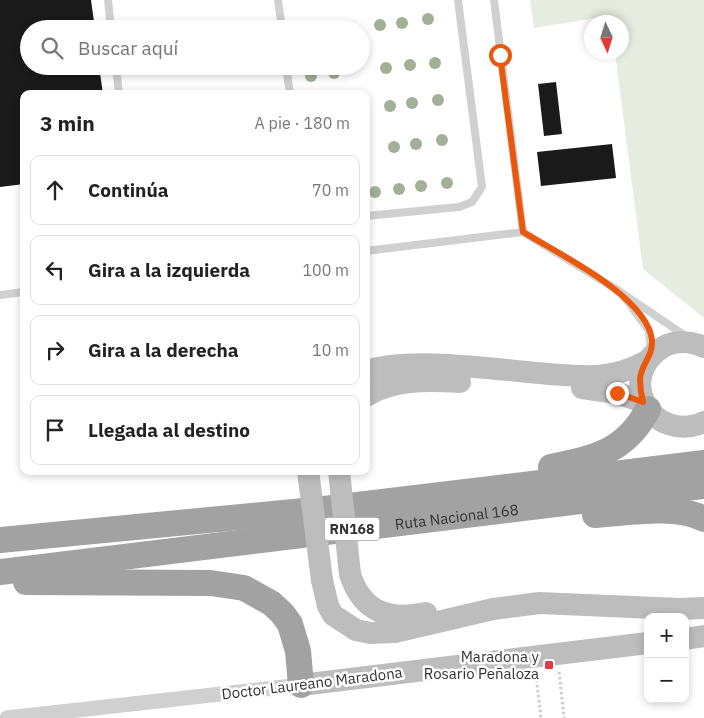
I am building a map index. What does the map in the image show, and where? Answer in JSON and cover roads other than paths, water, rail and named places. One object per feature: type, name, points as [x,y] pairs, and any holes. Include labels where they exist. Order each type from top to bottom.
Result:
[{"type":"highway","name":"RN168","points":[[413,510],[482,481],[580,461],[607,451],[628,438],[639,426],[645,405]]},
{"type":"highway","name":"Ruta Nacional 168","points":[[0,572],[413,510],[704,463]]},
{"type":"highway","name":"Ruta Nacional 168","points":[[0,540],[413,510],[704,486]]},
{"type":"highway","name":"RN168","points":[[413,510],[506,521],[663,511],[697,516],[704,519]]},
{"type":"highway","points":[[0,582],[211,584],[244,588],[271,603],[290,624],[297,645],[301,685]]},
{"type":"main road","points":[[370,370],[404,364],[592,377],[628,371],[668,344],[699,345]]},
{"type":"main road","points":[[645,405],[640,378],[648,358]]},
{"type":"main road","points":[[370,394],[398,384],[434,380],[593,388],[617,393],[645,405],[660,421],[676,427],[693,426],[704,422]]},
{"type":"main road","points":[[309,475],[322,580],[328,606],[333,615],[356,630],[370,633],[395,632],[493,609],[539,603],[679,609],[704,608]]},
{"type":"main road","points":[[339,475],[350,574],[355,591],[367,605],[384,613],[396,616],[416,615],[489,598],[529,593],[607,594],[682,600],[704,594]]},
{"type":"main road","points":[[689,638],[704,636]]},
{"type":"main road","name":"Doctor Laureano Maradona","points":[[301,685],[644,643]]},
{"type":"street","name":"Doctor Laureano Maradona","points":[[7,718],[301,685]]},
{"type":"lane","points":[[108,0],[111,20]]},
{"type":"lane","points":[[278,0],[281,20]]},
{"type":"lane","points":[[370,216],[459,207],[472,202],[482,187],[458,0]]},
{"type":"lane","points":[[494,0],[523,232]]},
{"type":"lane","points":[[117,75],[119,90]]},
{"type":"lane","points":[[287,75],[289,90]]},
{"type":"lane","points":[[370,251],[523,232],[619,291],[699,345]]},
{"type":"lane","points":[[619,291],[649,330],[652,339],[648,358]]},
{"type":"lane","points":[[0,295],[20,292]]},
{"type":"place","name":"Maradona y Rosario Peñaloza","points":[[549,665]]}]
